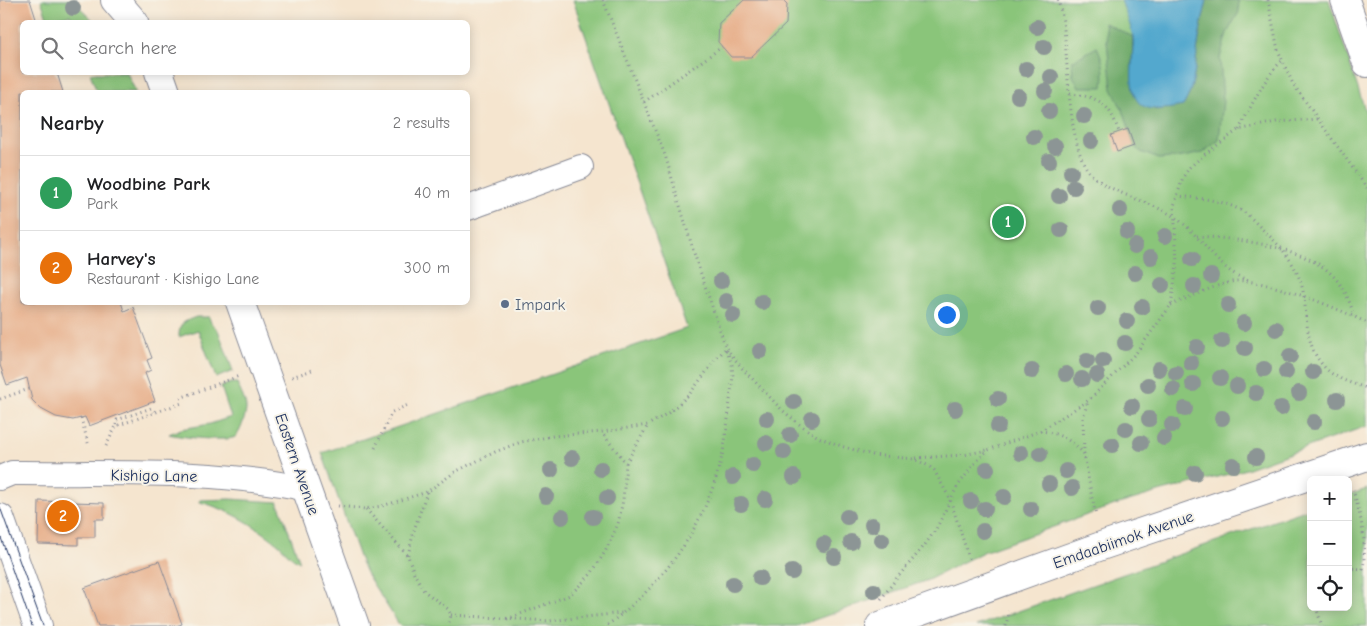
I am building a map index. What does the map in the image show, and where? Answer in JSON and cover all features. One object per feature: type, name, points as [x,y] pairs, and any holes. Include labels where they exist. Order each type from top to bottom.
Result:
[{"type":"main road","points":[[116,0],[132,20]]},
{"type":"main road","points":[[1345,0],[1367,63]]},
{"type":"main road","points":[[160,75],[165,90]]},
{"type":"main road","name":"Eastern Avenue","points":[[241,305],[355,626]]},
{"type":"main road","name":"Emdaabiimok Avenue","points":[[880,626],[1095,548],[1361,460]]},
{"type":"main road","points":[[0,518],[38,626]]},
{"type":"main road","points":[[336,574],[375,626]]},
{"type":"street","points":[[470,207],[581,167]]},
{"type":"street","name":"Kishigo Lane","points":[[0,478],[12,473],[188,475],[264,480],[307,489]]},
{"type":"path","points":[[603,0],[665,154],[694,253],[732,365],[733,377],[722,454],[711,490],[697,521],[673,562],[660,578],[606,626]]},
{"type":"path","points":[[1058,0],[1063,22],[1078,150],[1084,165],[1094,176],[1174,216],[1235,274],[1251,281],[1304,296],[1367,323]]},
{"type":"path","points":[[1268,0],[1278,50],[1293,84],[1367,188]]},
{"type":"path","points":[[644,102],[722,47]]},
{"type":"path","points":[[726,348],[747,374],[782,410],[799,424],[818,437],[873,455],[914,459],[963,455],[988,450],[1040,431],[1088,400],[1136,353],[1170,305],[1177,264],[1174,216],[1177,196],[1183,177],[1190,167],[1205,154],[1238,130],[1272,72],[1283,60]]},
{"type":"path","points":[[1070,94],[1099,100],[1109,108],[1119,132]]},
{"type":"path","points":[[1238,130],[1276,122],[1317,119]]},
{"type":"path","points":[[1177,196],[1215,200],[1239,209],[1282,248],[1296,269],[1304,296],[1307,327],[1317,358],[1326,369],[1337,377],[1367,388]]},
{"type":"path","points":[[1197,236],[1282,248],[1312,260],[1335,277],[1349,300],[1354,316]]},
{"type":"path","points":[[1170,305],[1232,282],[1251,281]]},
{"type":"path","points":[[338,506],[365,509],[382,506],[427,492],[454,472],[518,443],[552,436],[602,432],[648,425],[668,413],[688,396],[726,348]]},
{"type":"path","points":[[292,377],[315,369]]},
{"type":"path","points":[[180,398],[239,376]]},
{"type":"path","points":[[0,399],[29,389]]},
{"type":"path","points":[[1088,400],[1083,418],[1084,454],[1096,515]]},
{"type":"path","points":[[106,446],[116,426],[182,403]]},
{"type":"path","points":[[374,448],[392,412],[408,405]]},
{"type":"path","points":[[81,418],[89,446]]},
{"type":"path","points":[[507,619],[570,595],[591,574],[613,537],[620,518],[626,463],[648,425]]},
{"type":"path","points":[[1040,431],[1055,433],[1080,449],[1084,454]]},
{"type":"path","points":[[602,432],[626,463]]},
{"type":"path","points":[[881,599],[925,545],[936,529],[950,499],[965,475],[988,450]]},
{"type":"path","points":[[914,459],[935,471],[950,499],[970,561]]},
{"type":"path","points":[[1352,568],[1363,569],[1365,555],[1363,530],[1353,490]]},
{"type":"path","points":[[408,556],[415,526],[427,492]]},
{"type":"path","points":[[365,509],[408,556],[414,573],[424,591],[445,606],[451,615],[448,626]]},
{"type":"path","points":[[1006,626],[1009,611]]},
{"type":"path","points":[[1317,611],[1322,626]]},
{"type":"path","points":[[451,615],[550,621],[622,613]]},
{"type":"green space","points":[[41,0],[72,0],[93,20],[72,20],[70,15],[48,20]]},
{"type":"green space","points":[[573,0],[1329,0],[1367,116],[1367,426],[1237,472],[1115,505],[983,552],[928,580],[797,626],[400,626],[366,573],[322,453],[687,328]]},
{"type":"green space","points":[[1207,0],[1238,0],[1239,12],[1227,33],[1220,58],[1223,100],[1219,140],[1202,153],[1159,159],[1141,152],[1134,146],[1125,115],[1112,89],[1105,23],[1133,37],[1132,64],[1155,110],[1183,106],[1193,82]]},
{"type":"green space","points":[[1097,47],[1103,67],[1103,87],[1079,87],[1073,76],[1072,61]]},
{"type":"green space","points":[[91,75],[128,75],[135,90],[96,90]]},
{"type":"green space","points":[[196,317],[209,317],[211,323],[218,330],[233,371],[216,378],[198,330],[179,337],[181,326],[188,320]]},
{"type":"green space","points":[[237,383],[246,406],[242,424],[235,437],[213,439],[169,434],[181,429],[210,424],[231,417],[221,387]]},
{"type":"green space","points":[[1367,489],[1367,626],[976,626],[1307,509],[1307,611],[1352,611],[1352,494]]},
{"type":"green space","points":[[230,499],[278,502],[300,562],[249,523],[231,513],[200,502],[200,500]]},
{"type":"water","points":[[1121,0],[1207,0],[1193,82],[1183,106],[1158,109],[1149,108],[1142,105],[1137,99],[1133,91],[1132,80],[1133,37]]},
{"type":"building","points":[[0,0],[30,0],[36,20],[20,20],[20,75],[57,75],[62,90],[20,90],[20,305],[122,305],[124,311],[133,307],[152,358],[147,360],[151,370],[145,373],[155,401],[89,426],[85,417],[73,420],[56,417],[41,409],[32,400],[27,378],[7,385],[0,365]]},
{"type":"building","points":[[744,0],[783,0],[787,4],[786,24],[751,57],[731,57],[718,42],[719,23]]},
{"type":"building","points":[[1128,129],[1134,146],[1117,152],[1111,135]]},
{"type":"building","points":[[39,501],[104,503],[104,519],[95,519],[95,537],[78,537],[78,545],[38,544]]},
{"type":"building","points":[[159,561],[182,624],[176,626],[98,626],[84,588]]},
{"type":"tram line","points":[[0,507],[43,626]]},
{"type":"tram line","points":[[0,535],[32,626]]},
{"type":"place","name":"Woodbine Park","points":[[1008,222]]},
{"type":"place","name":"Impark","points":[[505,304]]},
{"type":"place","name":"Harvey's","points":[[63,516]]}]
